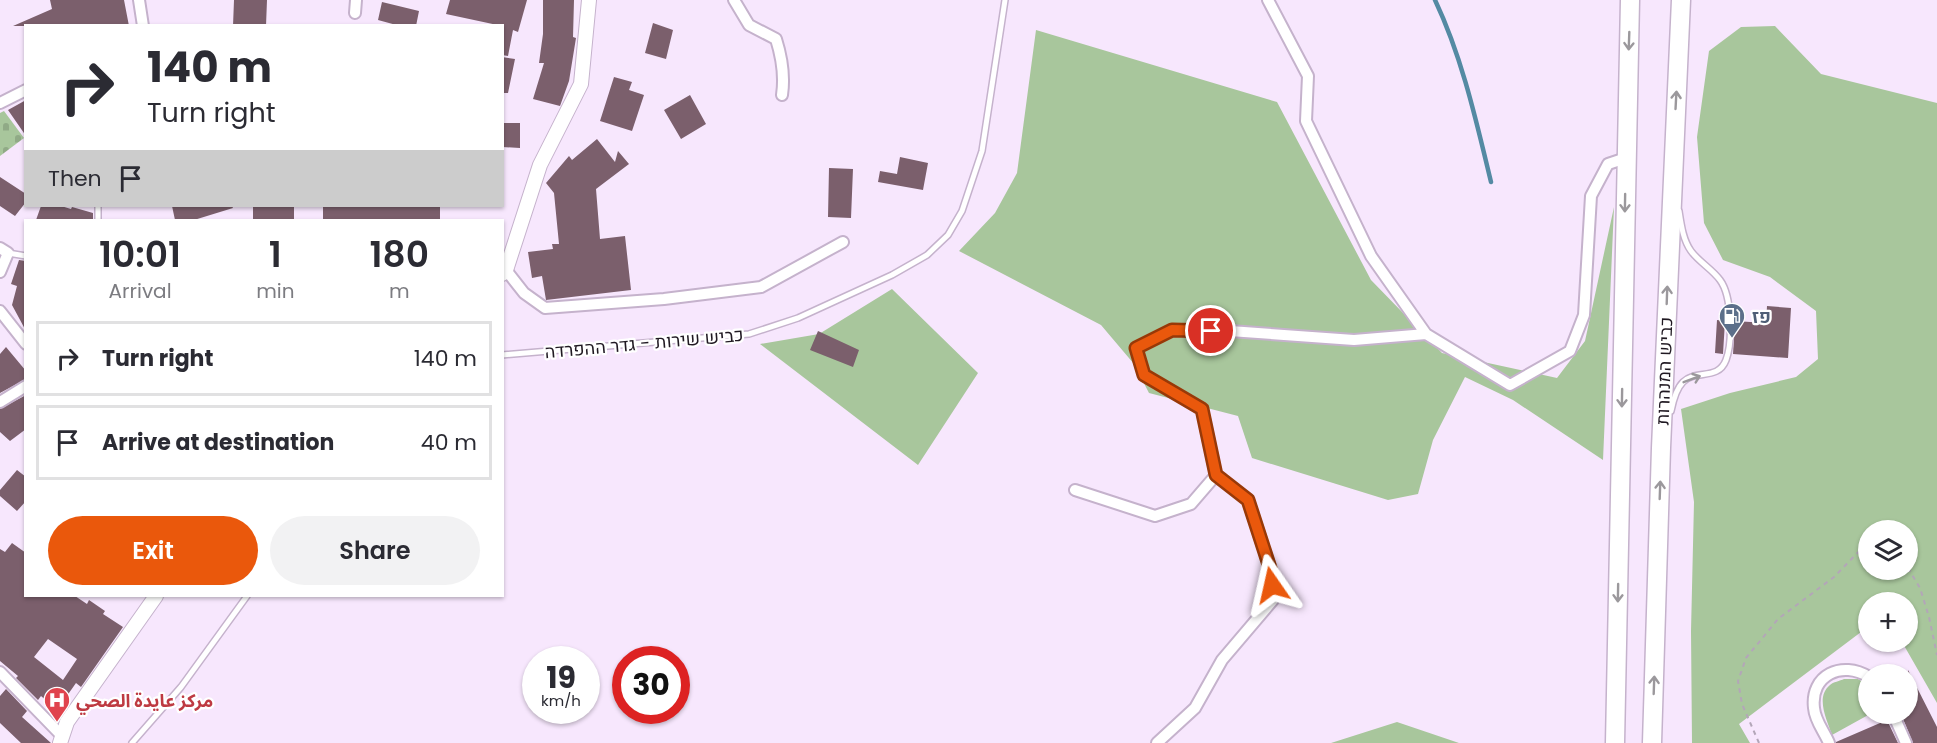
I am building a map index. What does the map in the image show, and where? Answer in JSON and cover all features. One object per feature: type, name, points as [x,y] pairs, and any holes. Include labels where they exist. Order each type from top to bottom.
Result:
[{"type":"highway","points":[[1615,743],[1630,0]]},
{"type":"highway","name":"כביש המנהרות","points":[[1652,743],[1661,448],[1681,0]]},
{"type":"street","points":[[139,0],[142,24]]},
{"type":"street","points":[[355,13],[356,0]]},
{"type":"street","points":[[589,0],[581,84],[540,165],[504,272],[524,293],[545,308],[664,299],[760,287],[843,242]]},
{"type":"street","points":[[734,0],[749,25],[776,39],[784,80],[782,95]]},
{"type":"street","points":[[1268,0],[1308,76],[1306,121],[1310,131],[1371,256],[1426,334],[1510,385],[1570,351],[1584,315],[1591,196],[1608,164],[1626,158]]},
{"type":"street","points":[[0,103],[24,91]]},
{"type":"street","points":[[0,272],[4,250]]},
{"type":"street","points":[[0,310],[24,341]]},
{"type":"street","points":[[1157,743],[1195,708],[1222,660],[1273,600],[1271,571],[1248,500],[1216,475],[1202,409],[1144,375],[1136,348],[1172,330],[1230,331],[1354,340],[1426,334]]},
{"type":"street","points":[[0,402],[24,387]]},
{"type":"street","points":[[1074,489],[1155,516],[1191,504],[1216,475]]},
{"type":"street","points":[[0,672],[61,740],[67,722],[155,597]]},
{"type":"street","points":[[1829,743],[1814,710],[1817,685],[1839,669],[1848,668],[1858,672]]},
{"type":"street","points":[[1897,724],[1906,743]]},
{"type":"lane","name":"כביש שירות - גדר ההפרדה","points":[[504,355],[749,334],[798,318],[892,275],[927,255],[948,235],[962,211],[982,151],[1005,0]]},
{"type":"lane","points":[[1661,448],[1677,391],[1688,378],[1710,375],[1722,368],[1726,360],[1729,335],[1728,295],[1716,274],[1690,250],[1681,224],[1672,174]]},
{"type":"lane","points":[[4,250],[24,255]]},
{"type":"lane","points":[[132,743],[181,687],[246,597]]},
{"type":"path","points":[[1759,743],[1742,704],[1738,681],[1746,658],[1778,619],[1833,577],[1858,552]]},
{"type":"path","points":[[1915,580],[1929,617],[1937,655]]},
{"type":"green space","points":[[1775,26],[1821,74],[1937,103],[1937,703],[1918,670],[1918,664],[1915,664],[1908,652],[1918,652],[1918,592],[1858,592],[1858,634],[1739,724],[1750,743],[1692,743],[1691,631],[1694,502],[1681,409],[1730,393],[1796,377],[1818,359],[1816,311],[1770,277],[1723,260],[1704,223],[1697,137],[1709,51],[1741,27]]},
{"type":"green space","points":[[1036,30],[1277,102],[1371,280],[1442,353],[1557,378],[1585,341],[1614,207],[1603,460],[1513,400],[1465,377],[1433,440],[1418,494],[1388,500],[1252,458],[1238,416],[1149,393],[1134,364],[1101,325],[959,251],[995,213],[1017,173]]},
{"type":"green space","points":[[4,111],[24,138],[0,156],[0,113]]},
{"type":"green space","points":[[892,289],[978,373],[918,465],[760,344],[819,334]]},
{"type":"green space","points":[[1844,679],[1858,679],[1858,721],[1832,735],[1823,709],[1823,696],[1833,683]]},
{"type":"green space","points":[[1397,722],[1459,743],[1331,743]]},
{"type":"building","points":[[50,0],[124,0],[129,24],[24,24],[24,26],[13,26],[52,9]]},
{"type":"building","points":[[234,0],[267,0],[266,24],[233,24]]},
{"type":"building","points":[[450,0],[527,0],[518,32],[513,30],[508,56],[504,55],[504,24],[493,24],[446,14]]},
{"type":"building","points":[[543,0],[574,0],[573,37],[576,38],[569,81],[560,106],[533,99],[544,63],[539,63],[543,34]]},
{"type":"building","points":[[382,2],[419,11],[416,24],[393,24],[378,20]]},
{"type":"building","points":[[653,23],[673,30],[666,59],[645,53]]},
{"type":"building","points":[[504,57],[515,59],[508,93],[504,93]]},
{"type":"building","points":[[614,77],[632,82],[629,90],[644,95],[632,131],[600,121]]},
{"type":"building","points":[[690,95],[706,124],[681,139],[664,110]]},
{"type":"building","points":[[24,101],[24,133],[8,110]]},
{"type":"building","points":[[504,123],[520,123],[520,148],[504,147]]},
{"type":"building","points":[[597,139],[615,162],[618,151],[629,164],[596,189],[600,239],[625,236],[631,290],[546,300],[542,276],[532,278],[528,252],[553,249],[552,244],[559,244],[554,193],[546,183],[569,156],[572,160]]},
{"type":"building","points":[[900,157],[928,163],[923,190],[878,182],[880,171],[897,174]]},
{"type":"building","points":[[829,168],[853,169],[851,218],[828,217]]},
{"type":"building","points":[[0,177],[24,193],[24,205],[15,216],[0,206]]},
{"type":"building","points":[[41,207],[71,209],[72,207],[93,213],[93,219],[36,219]]},
{"type":"building","points":[[172,207],[233,208],[197,219],[175,219]]},
{"type":"building","points":[[253,207],[294,207],[294,219],[253,219]]},
{"type":"building","points":[[323,207],[440,207],[440,219],[323,219]]},
{"type":"building","points":[[19,260],[24,261],[24,327],[12,305],[17,286],[11,284]]},
{"type":"building","points":[[1767,306],[1791,308],[1788,358],[1733,354],[1735,321],[1766,323]]},
{"type":"building","points":[[1717,320],[1725,321],[1723,354],[1715,353]]},
{"type":"building","points":[[818,331],[859,350],[853,367],[810,350]]},
{"type":"building","points":[[6,347],[24,369],[24,380],[0,393],[0,354]]},
{"type":"building","points":[[24,396],[24,430],[10,441],[0,432],[0,409]]},
{"type":"building","points":[[17,470],[24,475],[24,503],[17,511],[0,496],[0,490]]},
{"type":"building","points":[[12,543],[24,552],[24,597],[76,597],[87,604],[89,600],[105,611],[103,614],[123,627],[81,687],[76,683],[57,710],[41,696],[38,700],[16,678],[18,676],[0,661],[0,549],[5,552]],"holes":[[[48,639],[77,659],[63,680],[34,657]]]},
{"type":"building","points":[[6,689],[27,711],[22,717],[51,743],[21,743],[0,723],[0,696]]},
{"type":"building","points":[[1918,690],[1937,727],[1937,743],[1913,743],[1905,724],[1918,724]]},
{"type":"building","points":[[1878,724],[1889,724],[1898,743],[1836,743]]},
{"type":"waterway","points":[[1435,0],[1461,66],[1491,182]]},
{"type":"place","name":"פז","points":[[1732,339]]},
{"type":"place","name":"مركز عايدة الصحي","points":[[57,723]]},
{"type":"route","points":[[1211,331],[1172,330],[1136,348],[1144,375],[1202,409],[1216,475],[1248,500],[1271,571],[1272,585]]}]
